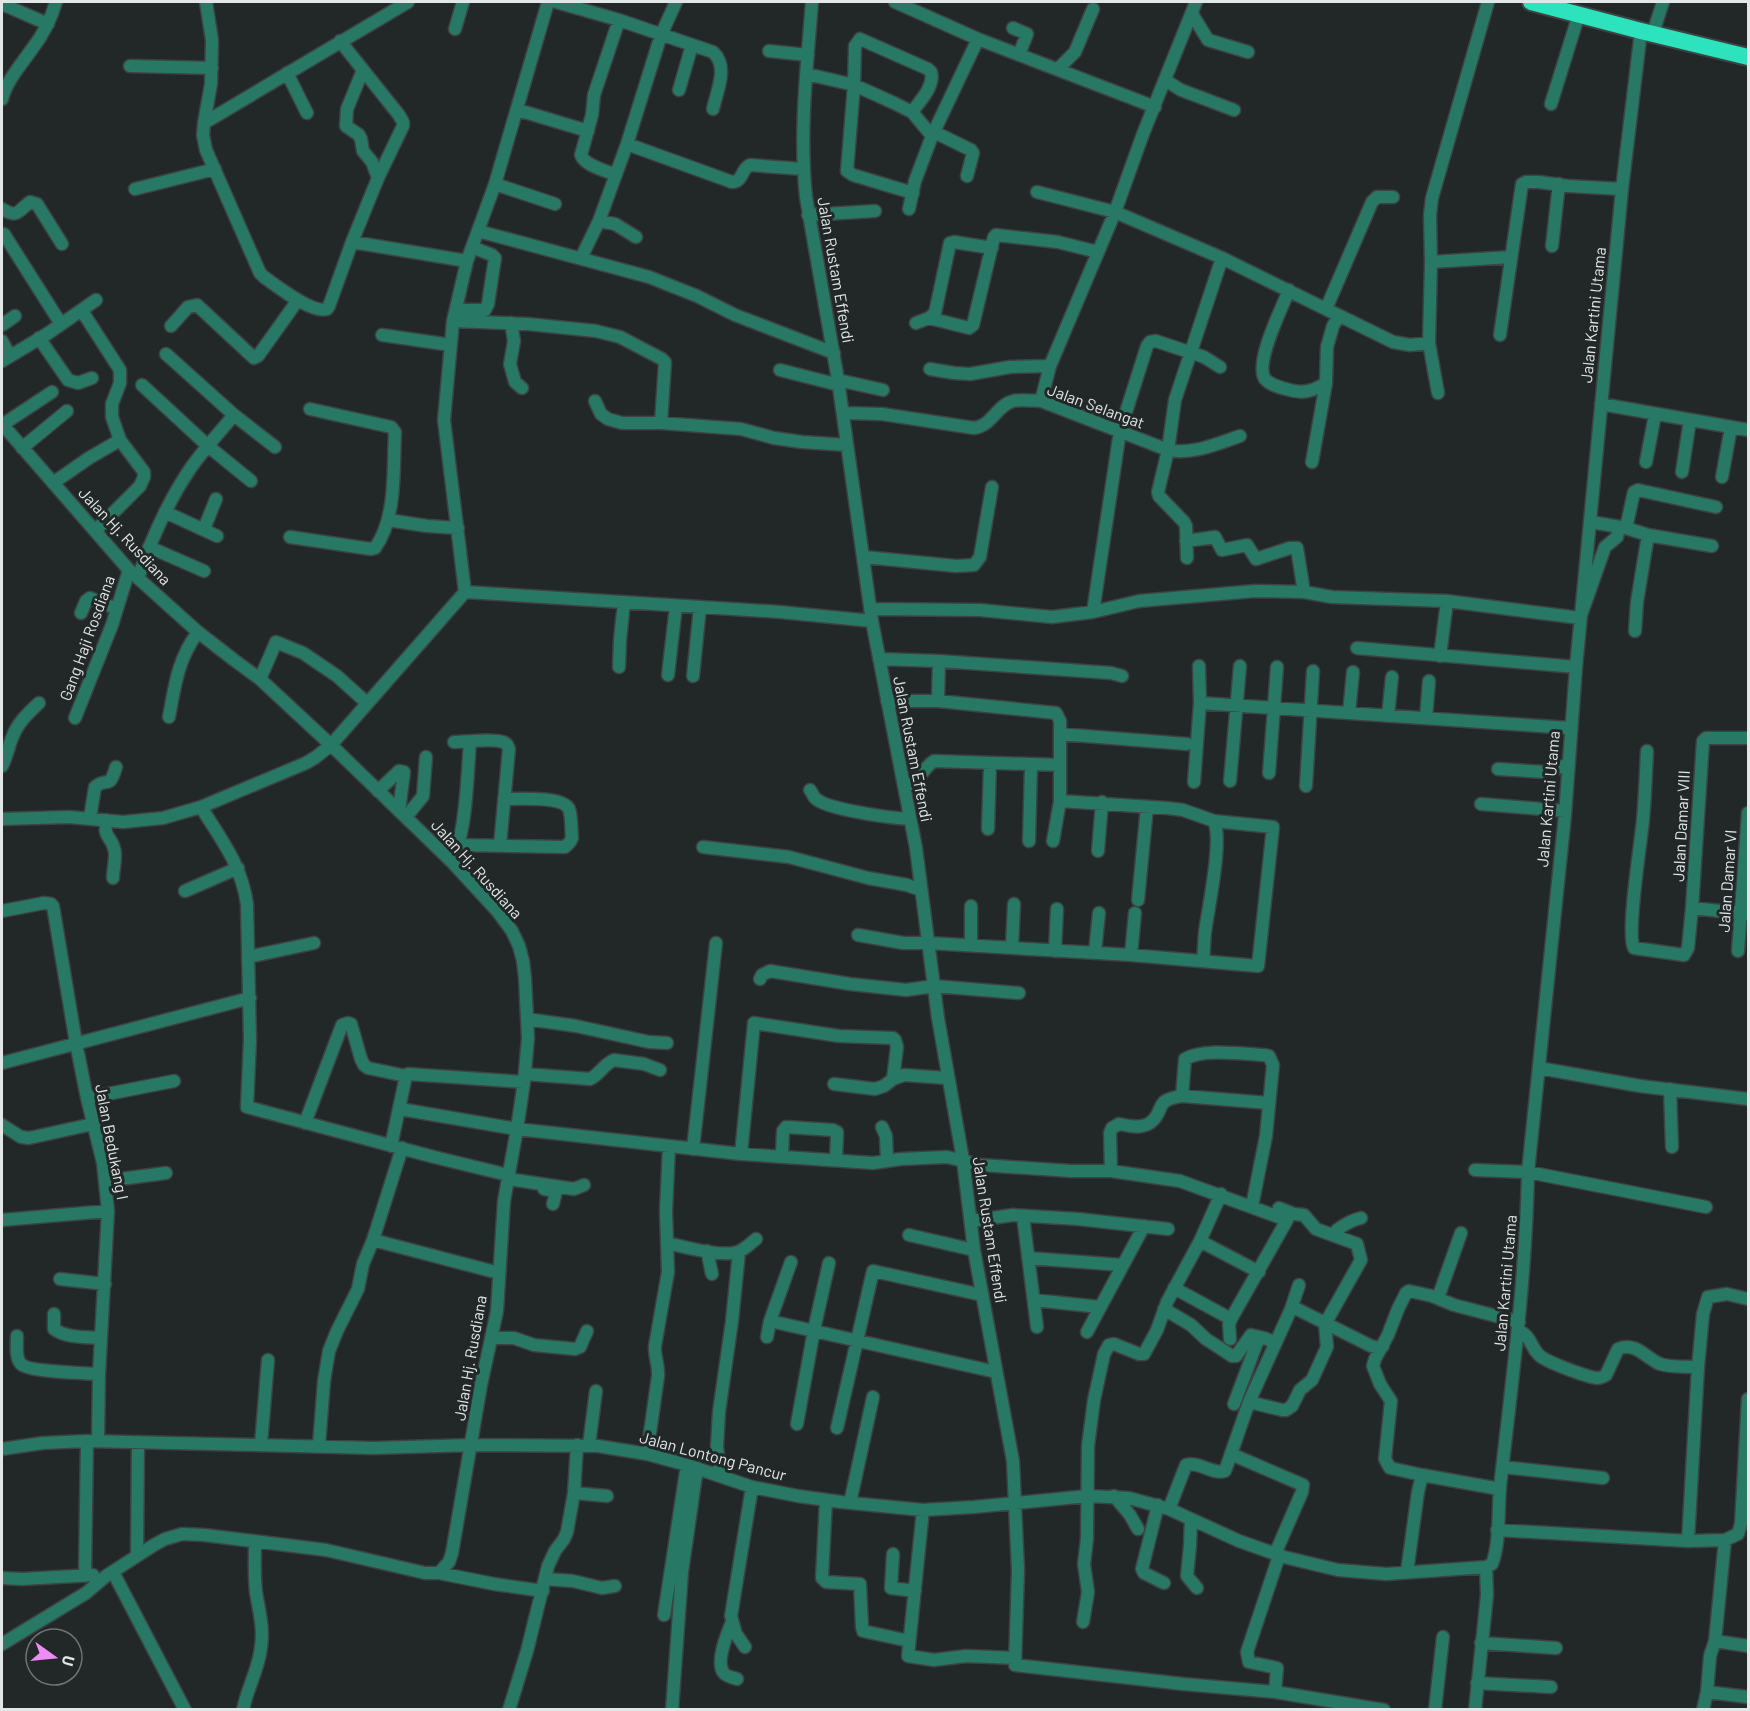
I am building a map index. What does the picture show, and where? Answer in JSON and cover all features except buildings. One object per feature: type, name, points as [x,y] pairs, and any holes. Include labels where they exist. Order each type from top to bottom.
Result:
[{"type":"highway","points":[[1531,2],[1575,9],[1647,32],[1749,57]]},
{"type":"street","points":[[2,99],[4,85],[33,48],[48,24],[56,2]]},
{"type":"street","points":[[206,2],[212,40],[212,68],[204,123],[204,142],[214,169],[257,268],[264,277],[298,300],[322,311],[327,309],[378,178],[402,131],[403,122],[340,41]]},
{"type":"street","points":[[204,123],[408,2]]},
{"type":"street","points":[[455,29],[463,2]]},
{"type":"street","points":[[2,819],[69,817],[123,822],[163,818],[201,807],[306,763],[331,745],[465,592],[444,420],[454,316],[472,247],[518,110],[548,2]]},
{"type":"street","points":[[556,2],[619,20],[712,52],[718,57],[722,72],[713,109]]},
{"type":"street","points":[[581,258],[599,221],[627,144],[661,35],[676,2]]},
{"type":"street","name":"Jalan Rustam Effendi","points":[[812,2],[804,109],[804,169],[808,215],[839,382],[871,615],[910,819],[947,1078],[963,1160],[974,1250],[1013,1461],[1018,1570],[1015,1658]]},
{"type":"street","points":[[895,2],[978,39],[1155,106]]},
{"type":"street","points":[[1041,401],[1050,366],[1115,212],[1196,2]]},
{"type":"street","points":[[1438,393],[1429,343],[1432,198],[1488,2]]},
{"type":"street","name":"Jalan Kartini Utama","points":[[1486,1567],[1492,1564],[1494,1559],[1519,1326],[1527,1227],[1528,1172],[1565,811],[1580,618],[1622,189],[1647,32],[1663,2]]},
{"type":"street","points":[[2,4],[48,24]]},
{"type":"street","points":[[1058,69],[1076,52],[1093,9]]},
{"type":"street","points":[[1551,104],[1575,9]]},
{"type":"street","points":[[1192,14],[1208,40],[1248,52]]},
{"type":"street","points":[[616,175],[581,158],[594,107],[594,95],[619,20]]},
{"type":"street","points":[[1013,28],[1027,34],[1019,55]]},
{"type":"street","points":[[912,112],[932,81],[932,72],[862,39],[857,41],[847,171],[853,175],[913,193]]},
{"type":"street","points":[[909,209],[933,134],[978,39]]},
{"type":"street","points":[[679,90],[692,45]]},
{"type":"street","points":[[769,51],[808,56]]},
{"type":"street","points":[[130,66],[212,68]]},
{"type":"street","points":[[363,70],[347,109],[346,126],[359,135],[363,151],[372,162],[378,178]]},
{"type":"street","points":[[287,73],[307,113]]},
{"type":"street","points":[[807,74],[854,85],[912,112],[933,134],[971,150],[967,176]]},
{"type":"street","points":[[1165,80],[1181,90],[1234,110]]},
{"type":"street","points":[[518,110],[588,131]]},
{"type":"street","points":[[627,144],[735,183],[750,165],[804,169]]},
{"type":"street","points":[[135,189],[214,169]]},
{"type":"street","points":[[1500,335],[1522,184],[1526,182],[1622,189]]},
{"type":"street","points":[[495,184],[555,204]]},
{"type":"street","points":[[1552,246],[1559,184]]},
{"type":"street","points":[[1037,192],[1115,212],[1222,258],[1393,342],[1410,345],[1429,343]]},
{"type":"street","points":[[1326,309],[1372,202],[1377,197],[1394,197]]},
{"type":"street","points":[[2,209],[17,214],[30,202],[38,204],[62,244]]},
{"type":"street","points":[[808,215],[875,211]]},
{"type":"street","points":[[599,221],[615,224],[636,237]]},
{"type":"street","points":[[478,231],[649,277],[697,296],[735,315],[834,352]]},
{"type":"street","points":[[4,234],[61,324]]},
{"type":"street","points":[[929,318],[969,328],[973,326],[995,236],[1058,242],[1098,252]]},
{"type":"street","points":[[352,242],[468,261]]},
{"type":"street","points":[[916,323],[929,318],[935,312],[950,243],[992,248]]},
{"type":"street","points":[[454,316],[485,310],[488,304],[495,258],[472,247]]},
{"type":"street","points":[[1431,262],[1511,257]]},
{"type":"street","points":[[1186,558],[1186,526],[1158,492],[1168,450],[1175,400],[1222,258]]},
{"type":"street","points":[[1289,290],[1266,345],[1263,374],[1266,381],[1297,393],[1304,393],[1326,383]]},
{"type":"street","points":[[2,341],[6,358],[96,300]]},
{"type":"street","points":[[171,326],[188,306],[197,305],[254,358],[258,356],[298,300]]},
{"type":"street","points":[[82,310],[120,370],[120,383],[111,410],[120,440],[144,472],[140,486],[95,531]]},
{"type":"street","points":[[1312,462],[1326,383],[1328,339],[1339,315]]},
{"type":"street","points":[[2,325],[15,316]]},
{"type":"street","points":[[454,316],[579,328],[609,333],[633,343],[662,358],[665,365],[661,423]]},
{"type":"street","points":[[511,323],[514,341],[510,364],[515,382],[522,387]]},
{"type":"street","points":[[381,335],[451,345]]},
{"type":"street","points":[[39,338],[68,380],[78,383],[92,378]]},
{"type":"street","points":[[1093,612],[1120,431],[1147,346],[1150,342],[1156,341],[1204,357],[1220,367]]},
{"type":"street","points":[[166,354],[234,415],[275,447]]},
{"type":"street","points":[[930,369],[970,374],[1010,367],[1050,366]]},
{"type":"street","points":[[780,370],[883,390]]},
{"type":"street","points":[[142,385],[208,446],[251,480]]},
{"type":"street","points":[[2,425],[52,392]]},
{"type":"street","points":[[595,401],[601,414],[608,419],[622,423],[661,423],[741,429],[774,438],[847,446]]},
{"type":"street","name":"Jalan Selangat","points":[[843,413],[882,414],[974,428],[987,424],[1010,402],[1041,401],[1168,450]]},
{"type":"street","points":[[1601,404],[1749,430]]},
{"type":"street","points":[[290,537],[372,549],[379,542],[388,520],[391,504],[395,432],[393,429],[310,409]]},
{"type":"street","points":[[22,448],[67,411]]},
{"type":"street","points":[[1646,462],[1655,414]]},
{"type":"street","name":"Gang Haji Rosdiana","points":[[75,718],[117,609],[165,512],[190,469],[234,415]]},
{"type":"street","points":[[1682,472],[1690,420]]},
{"type":"street","name":"Jalan Hj. Rusdiana","points":[[2,425],[134,574],[198,632],[260,679],[447,857],[498,912],[512,931],[519,946],[523,961],[528,1038],[518,1129],[504,1201],[497,1311],[452,1553],[449,1562],[439,1573]]},
{"type":"street","points":[[1722,477],[1731,427]]},
{"type":"street","points":[[1168,450],[1178,452],[1206,447],[1240,436]]},
{"type":"street","points":[[53,483],[120,440]]},
{"type":"street","points":[[864,557],[956,566],[974,565],[980,557],[992,487]]},
{"type":"street","points":[[465,592],[786,613],[871,615],[980,610],[1052,617],[1149,601],[1255,591],[1304,592],[1332,597],[1447,601],[1580,618],[1604,550],[1607,544],[1617,537],[1622,528],[1636,490],[1645,490],[1716,507]]},
{"type":"street","points":[[204,529],[216,499]]},
{"type":"street","points":[[165,512],[217,536]]},
{"type":"street","points":[[388,520],[458,528]]},
{"type":"street","points":[[1591,522],[1712,546]]},
{"type":"street","points":[[1635,631],[1637,602],[1648,535]]},
{"type":"street","points":[[1186,541],[1215,537],[1220,548],[1224,550],[1247,545],[1257,559],[1290,548],[1297,548],[1304,592]]},
{"type":"street","points":[[149,547],[204,571]]},
{"type":"street","points":[[81,613],[86,601],[90,598],[117,609]]},
{"type":"street","points":[[1440,656],[1447,601]]},
{"type":"street","points":[[619,667],[624,602]]},
{"type":"street","points":[[668,675],[676,606]]},
{"type":"street","points":[[693,676],[700,607]]},
{"type":"street","points":[[169,717],[182,658],[198,632]]},
{"type":"street","points":[[260,679],[276,642],[303,653],[337,676],[367,703]]},
{"type":"street","points":[[1357,648],[1576,667]]},
{"type":"street","points":[[879,659],[1111,673],[1122,676]]},
{"type":"street","points":[[938,701],[939,661]]},
{"type":"street","points":[[1194,782],[1200,703],[1199,666]]},
{"type":"street","points":[[1230,781],[1240,666]]},
{"type":"street","points":[[1269,773],[1277,667]]},
{"type":"street","points":[[1306,786],[1313,671]]},
{"type":"street","points":[[1349,713],[1353,672]]},
{"type":"street","points":[[1388,716],[1392,677]]},
{"type":"street","points":[[1426,718],[1429,681]]},
{"type":"street","points":[[887,701],[938,701],[1056,713],[1060,721],[1060,801],[1053,841]]},
{"type":"street","points":[[2,766],[19,723],[39,703]]},
{"type":"street","points":[[1200,703],[1570,728]]},
{"type":"street","points":[[1060,734],[1187,744]]},
{"type":"street","name":"Jalan Damar VIII","points":[[1647,751],[1643,820],[1632,915],[1632,945],[1634,948],[1682,955],[1688,948],[1692,908],[1703,741],[1706,738],[1749,738]]},
{"type":"street","points":[[454,742],[495,741],[508,746],[500,845]]},
{"type":"street","points":[[447,857],[458,844],[463,823],[470,742]]},
{"type":"street","points":[[403,814],[423,796],[426,757]]},
{"type":"street","points":[[904,786],[916,782],[928,765],[934,761],[1060,765]]},
{"type":"street","points":[[988,829],[990,764]]},
{"type":"street","points":[[1029,841],[1031,765]]},
{"type":"street","points":[[1498,769],[1544,772],[1567,765]]},
{"type":"street","points":[[90,818],[95,788],[101,783],[111,781],[116,766]]},
{"type":"street","points":[[378,791],[399,771],[404,772],[403,814]]},
{"type":"street","points":[[810,790],[815,798],[839,808],[910,819]]},
{"type":"street","points":[[458,844],[565,847],[570,842],[572,838],[570,811],[563,803],[504,799]]},
{"type":"street","points":[[858,934],[903,944],[929,943],[1095,952],[1258,966],[1273,827],[1214,821],[1183,810],[1102,802],[1060,801]]},
{"type":"street","points":[[1098,851],[1102,802]]},
{"type":"street","points":[[1481,804],[1565,811]]},
{"type":"street","points":[[201,807],[238,868],[245,890],[250,998],[247,1107],[556,1191],[553,1204]]},
{"type":"street","points":[[1138,900],[1147,807]]},
{"type":"street","name":"Jalan Damar VI","points":[[1738,951],[1745,913],[1749,813]]},
{"type":"street","points":[[106,820],[106,834],[115,851],[112,878]]},
{"type":"street","points":[[1203,961],[1217,834],[1214,821]]},
{"type":"street","points":[[703,847],[789,857],[921,890]]},
{"type":"street","points":[[185,891],[238,868]]},
{"type":"street","name":"Jalan Bedukang I","points":[[2,911],[44,903],[53,906],[76,1043],[105,1181],[108,1211],[105,1284],[92,1441],[85,1575]]},
{"type":"street","points":[[1012,947],[1014,904]]},
{"type":"street","points":[[971,906],[971,945]]},
{"type":"street","points":[[1692,908],[1745,913]]},
{"type":"street","points":[[1055,951],[1057,909]]},
{"type":"street","points":[[1095,952],[1100,913]]},
{"type":"street","points":[[1131,955],[1135,913]]},
{"type":"street","points":[[693,1149],[716,943]]},
{"type":"street","points":[[248,957],[314,944]]},
{"type":"street","points":[[760,979],[762,975],[770,971],[850,984],[906,990],[934,986],[1019,993]]},
{"type":"street","points":[[2,1063],[250,998]]},
{"type":"street","points":[[526,1019],[576,1026],[648,1042],[667,1043]]},
{"type":"street","points":[[305,1123],[342,1025],[348,1023],[351,1024],[364,1065],[368,1068],[406,1076],[408,1074],[590,1079],[614,1060],[644,1064],[660,1070]]},
{"type":"street","points":[[738,1153],[754,1023],[839,1036],[892,1038],[897,1047],[893,1078]]},
{"type":"street","points":[[1182,1096],[1184,1062],[1187,1058],[1203,1053],[1269,1056],[1273,1065],[1266,1136],[1252,1202]]},
{"type":"street","points":[[1539,1068],[1749,1099]]},
{"type":"street","points":[[319,1445],[329,1351],[358,1289],[362,1275],[361,1269],[373,1239],[396,1147],[406,1076]]},
{"type":"street","points":[[834,1084],[875,1089],[885,1086],[893,1078],[903,1076],[947,1078]]},
{"type":"street","points":[[87,1098],[174,1081]]},
{"type":"street","points":[[1670,1089],[1672,1147]]},
{"type":"street","points":[[1111,1171],[1110,1133],[1112,1128],[1119,1124],[1134,1127],[1146,1126],[1155,1119],[1166,1100],[1182,1096],[1269,1103]]},
{"type":"street","points":[[400,1108],[518,1129],[738,1153],[873,1163],[947,1157],[981,1165],[1071,1172],[1111,1171],[1180,1181],[1304,1215],[1316,1229],[1357,1244],[1360,1260],[1325,1324],[1326,1350],[1312,1380],[1300,1390],[1292,1406],[1282,1410],[1250,1402]]},
{"type":"street","points":[[2,1125],[21,1137],[29,1138],[93,1124]]},
{"type":"street","points":[[782,1156],[783,1131],[786,1127],[833,1130],[837,1132],[836,1160]]},
{"type":"street","points":[[882,1127],[886,1136],[887,1161]]},
{"type":"street","points":[[647,1454],[659,1367],[654,1352],[668,1272],[666,1211],[669,1146]]},
{"type":"street","points":[[1475,1170],[1528,1172],[1706,1207]]},
{"type":"street","points":[[105,1181],[166,1173]]},
{"type":"street","points":[[508,1178],[574,1189],[584,1185]]},
{"type":"street","points":[[1083,1622],[1089,1592],[1084,1564],[1087,1539],[1088,1446],[1094,1400],[1104,1354],[1109,1345],[1114,1344],[1144,1354],[1221,1194]]},
{"type":"street","points":[[1230,1339],[1231,1319],[1287,1220],[1252,1202]]},
{"type":"street","points":[[2,1220],[108,1211]]},
{"type":"street","points":[[971,1221],[1013,1215],[1168,1228]]},
{"type":"street","points":[[1023,1216],[1037,1327]]},
{"type":"street","points":[[1336,1235],[1337,1230],[1351,1220],[1361,1218]]},
{"type":"street","points":[[1087,1332],[1144,1226]]},
{"type":"street","points":[[1438,1298],[1461,1233]]},
{"type":"street","points":[[909,1235],[974,1250]]},
{"type":"street","points":[[373,1239],[499,1273]]},
{"type":"street","points":[[668,1243],[707,1251],[732,1252],[756,1239]]},
{"type":"street","points":[[1200,1241],[1259,1272]]},
{"type":"street","points":[[707,1251],[712,1274]]},
{"type":"street","points":[[718,1475],[719,1412],[732,1321],[732,1252]]},
{"type":"street","points":[[1029,1258],[1122,1265]]},
{"type":"street","points":[[767,1338],[770,1321],[791,1262]]},
{"type":"street","points":[[796,1424],[814,1330],[830,1263]]},
{"type":"street","points":[[837,1428],[873,1271],[982,1295]]},
{"type":"street","points":[[60,1279],[105,1284]]},
{"type":"street","points":[[1164,1583],[1142,1571],[1163,1507],[1186,1465],[1193,1463],[1223,1472],[1270,1341],[1291,1309],[1299,1285]]},
{"type":"street","points":[[1174,1288],[1231,1319]]},
{"type":"street","points":[[1500,1489],[1390,1468],[1384,1459],[1391,1401],[1380,1384],[1373,1366],[1398,1309],[1409,1291],[1438,1298],[1519,1326],[1539,1355],[1550,1362],[1592,1377],[1606,1375],[1618,1349],[1625,1346],[1642,1352],[1654,1361],[1665,1365],[1698,1367]]},
{"type":"street","points":[[1688,1541],[1703,1314],[1708,1297],[1727,1294],[1749,1299]]},
{"type":"street","points":[[1034,1300],[1100,1307]]},
{"type":"street","points":[[1164,1309],[1191,1325],[1206,1339],[1232,1356],[1236,1356],[1251,1335],[1270,1341]]},
{"type":"street","points":[[1291,1309],[1297,1309],[1371,1346],[1380,1348],[1383,1346]]},
{"type":"street","points":[[54,1314],[56,1331],[70,1335],[101,1338]]},
{"type":"street","points":[[770,1321],[996,1372]]},
{"type":"street","points":[[491,1338],[514,1338],[534,1346],[575,1349],[580,1347],[587,1331]]},
{"type":"street","points":[[17,1336],[18,1358],[25,1366],[35,1370],[99,1374]]},
{"type":"street","points":[[1234,1404],[1258,1340],[1270,1341]]},
{"type":"street","points":[[261,1444],[268,1360]]},
{"type":"street","points":[[509,1710],[552,1557],[567,1532],[583,1445],[596,1391]]},
{"type":"street","points":[[850,1503],[873,1397]]},
{"type":"street","points":[[1497,1530],[1688,1541],[1725,1540],[1736,1536],[1740,1530],[1749,1399]]},
{"type":"street","name":"Jalan Lontong Pancur","points":[[2,1449],[43,1443],[92,1441],[319,1445],[364,1448],[583,1445],[647,1454],[752,1487],[850,1503],[923,1510],[1088,1496],[1129,1498],[1163,1507],[1239,1541],[1277,1555],[1313,1566],[1338,1570],[1386,1574],[1486,1567]]},
{"type":"street","points":[[137,1556],[138,1442]]},
{"type":"street","points":[[1231,1455],[1303,1485],[1277,1555],[1247,1656],[1249,1662],[1278,1668],[1275,1692]]},
{"type":"street","points":[[664,1615],[694,1467]]},
{"type":"street","points":[[672,1710],[682,1572],[694,1467]]},
{"type":"street","points":[[1503,1467],[1603,1478]]},
{"type":"street","points":[[1407,1572],[1422,1475]]},
{"type":"street","points":[[745,1647],[736,1634],[731,1616],[752,1487]]},
{"type":"street","points":[[574,1493],[607,1496]]},
{"type":"street","points":[[1114,1496],[1138,1529]]},
{"type":"street","points":[[826,1500],[822,1578],[826,1582],[861,1584],[863,1631],[909,1641]]},
{"type":"street","points":[[923,1510],[908,1656],[934,1660],[966,1656],[1015,1658],[1015,1665],[1275,1692],[1384,1710]]},
{"type":"street","points":[[1191,1519],[1187,1576],[1197,1588]]},
{"type":"street","points":[[2,1644],[86,1593],[109,1574],[160,1541],[182,1534],[326,1550],[426,1573],[439,1573],[494,1584],[544,1585],[573,1581],[602,1588],[615,1586]]},
{"type":"street","points":[[1703,1710],[1709,1664],[1715,1641],[1725,1540]]},
{"type":"street","points":[[243,1710],[259,1664],[262,1645],[256,1590],[255,1541]]},
{"type":"street","points":[[893,1554],[891,1588],[915,1592]]},
{"type":"street","points":[[1475,1710],[1487,1595],[1486,1567]]},
{"type":"street","points":[[2,1578],[31,1579],[109,1574]]},
{"type":"street","points":[[109,1574],[185,1710]]},
{"type":"street","points":[[732,1623],[724,1642],[722,1669],[727,1676],[737,1679]]},
{"type":"street","points":[[1435,1710],[1443,1636]]},
{"type":"street","points":[[1715,1641],[1749,1646]]},
{"type":"street","points":[[1481,1643],[1556,1648]]},
{"type":"street","points":[[1477,1683],[1551,1687]]},
{"type":"street","points":[[1707,1692],[1749,1697]]}]
